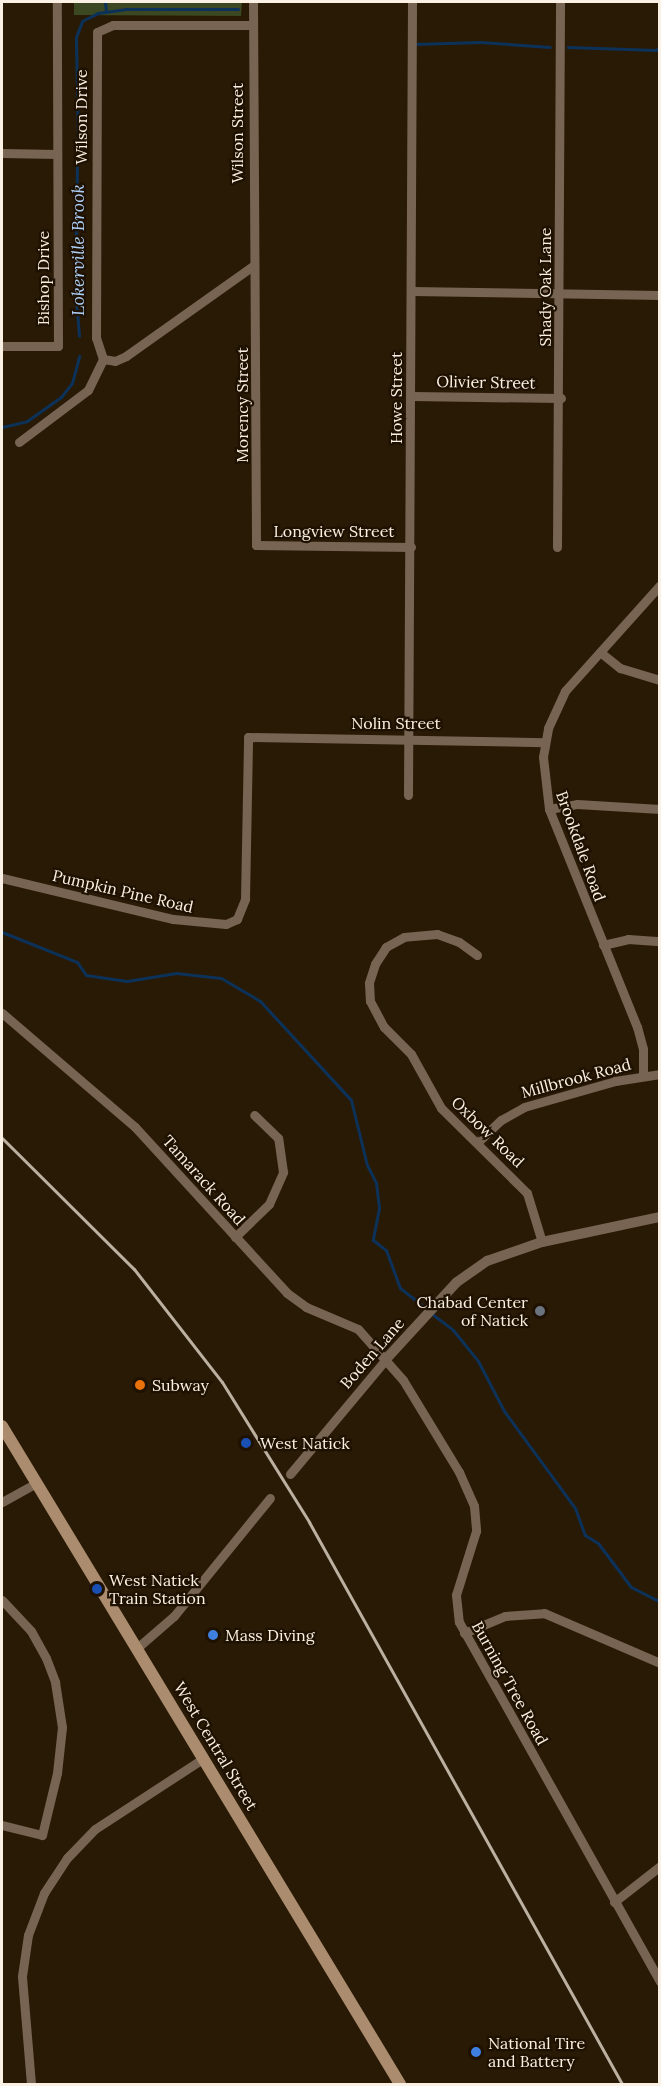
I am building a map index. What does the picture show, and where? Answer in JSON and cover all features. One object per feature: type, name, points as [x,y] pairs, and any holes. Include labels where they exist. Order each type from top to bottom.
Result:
[{"type":"main road","name":"West Central Street","points":[[2,1426],[204,1758],[395,2083]]},
{"type":"street","name":"Bishop Drive","points":[[2,346],[58,346],[57,2]]},
{"type":"street","name":"Wilson Street","points":[[253,2],[254,265]]},
{"type":"street","name":"Howe Street","points":[[408,795],[412,2]]},
{"type":"street","name":"Shady Oak Lane","points":[[557,547],[561,398],[560,2]]},
{"type":"street","name":"Wilson Drive","points":[[103,359],[96,338],[98,32],[113,25],[253,25]]},
{"type":"street","points":[[2,153],[57,154]]},
{"type":"street","points":[[18,442],[88,390],[103,359],[114,361],[126,356],[254,265]]},
{"type":"street","name":"Morency Street","points":[[254,265],[256,545]]},
{"type":"street","points":[[412,291],[660,295]]},
{"type":"street","name":"Olivier Street","points":[[411,396],[561,398]]},
{"type":"street","name":"Longview Street","points":[[256,545],[411,547]]},
{"type":"street","name":"Brookdale Road","points":[[644,1076],[640,1038],[549,809],[542,771],[544,742],[565,691],[660,585]]},
{"type":"street","points":[[600,652],[620,668],[660,680]]},
{"type":"street","name":"Nolin Street","points":[[237,918],[245,899],[248,737],[544,742]]},
{"type":"street","points":[[549,809],[577,804],[660,809]]},
{"type":"street","name":"Pumpkin Pine Road","points":[[2,878],[192,923],[218,924],[237,918]]},
{"type":"street","name":"Oxbow Road","points":[[477,955],[449,937],[414,934],[387,947],[375,964],[369,983],[370,1001],[378,1019],[411,1054],[441,1108],[527,1194],[542,1242]]},
{"type":"street","points":[[603,945],[628,939],[660,941]]},
{"type":"street","name":"Tamarack Road","points":[[2,1013],[135,1127],[297,1301],[349,1323],[387,1359]]},
{"type":"street","name":"Millbrook Road","points":[[477,1143],[501,1120],[524,1107],[644,1076],[660,1074]]},
{"type":"street","points":[[235,1237],[269,1204],[283,1172],[278,1138],[254,1115]]},
{"type":"street","name":"Boden Lane","points":[[290,1474],[424,1316],[462,1278],[487,1261],[542,1242],[660,1217]]},
{"type":"street","name":"Burning Tree Road","points":[[387,1359],[459,1472],[474,1506],[476,1531],[456,1595],[464,1633],[660,1982]]},
{"type":"street","points":[[2,1502],[36,1483]]},
{"type":"street","points":[[137,1648],[174,1616],[270,1498]]},
{"type":"street","points":[[2,1600],[39,1644],[55,1682],[61,1712],[60,1758],[42,1835],[2,1825]]},
{"type":"street","points":[[464,1633],[505,1616],[544,1613],[660,1663]]},
{"type":"street","points":[[31,2085],[22,1976],[28,1935],[44,1893],[67,1858],[95,1829],[204,1758]]},
{"type":"street","points":[[615,1902],[660,1866]]},
{"type":"green space","points":[[74,2],[242,2],[241,16],[74,15]]},
{"type":"waterway","points":[[105,2],[106,12]]},
{"type":"waterway","name":"Lokerville Brook","points":[[78,145],[76,37],[82,21],[98,13],[125,9],[238,9]]},
{"type":"waterway","name":"Lokerville Brook","points":[[414,44],[480,42],[550,47]]},
{"type":"waterway","name":"Lokerville Brook","points":[[568,47],[656,50],[660,47]]},
{"type":"waterway","name":"Lokerville Brook","points":[[77,163],[75,285],[79,336]]},
{"type":"waterway","name":"Lokerville Brook","points":[[2,427],[27,421],[61,397],[72,383],[79,356]]},
{"type":"waterway","points":[[2,932],[77,962],[86,975],[127,981],[176,973],[221,978],[260,1001],[351,1100],[367,1165],[376,1183],[379,1208],[373,1240],[386,1250],[400,1288],[427,1309]]},
{"type":"waterway","points":[[432,1314],[453,1330],[478,1361],[504,1411],[575,1508],[585,1535],[598,1543],[631,1587],[660,1602]]},
{"type":"railway","points":[[2,1138],[134,1269],[222,1382],[309,1522],[622,2084]]},
{"type":"place","name":"Chabad Center of Natick","points":[[540,1311]]},
{"type":"place","name":"Subway","points":[[140,1385]]},
{"type":"place","name":"West Natick","points":[[246,1443]]},
{"type":"place","name":"West Natick Train Station","points":[[97,1589]]},
{"type":"place","name":"Mass Diving","points":[[213,1635]]},
{"type":"place","name":"National Tire and Battery","points":[[476,2052]]}]
